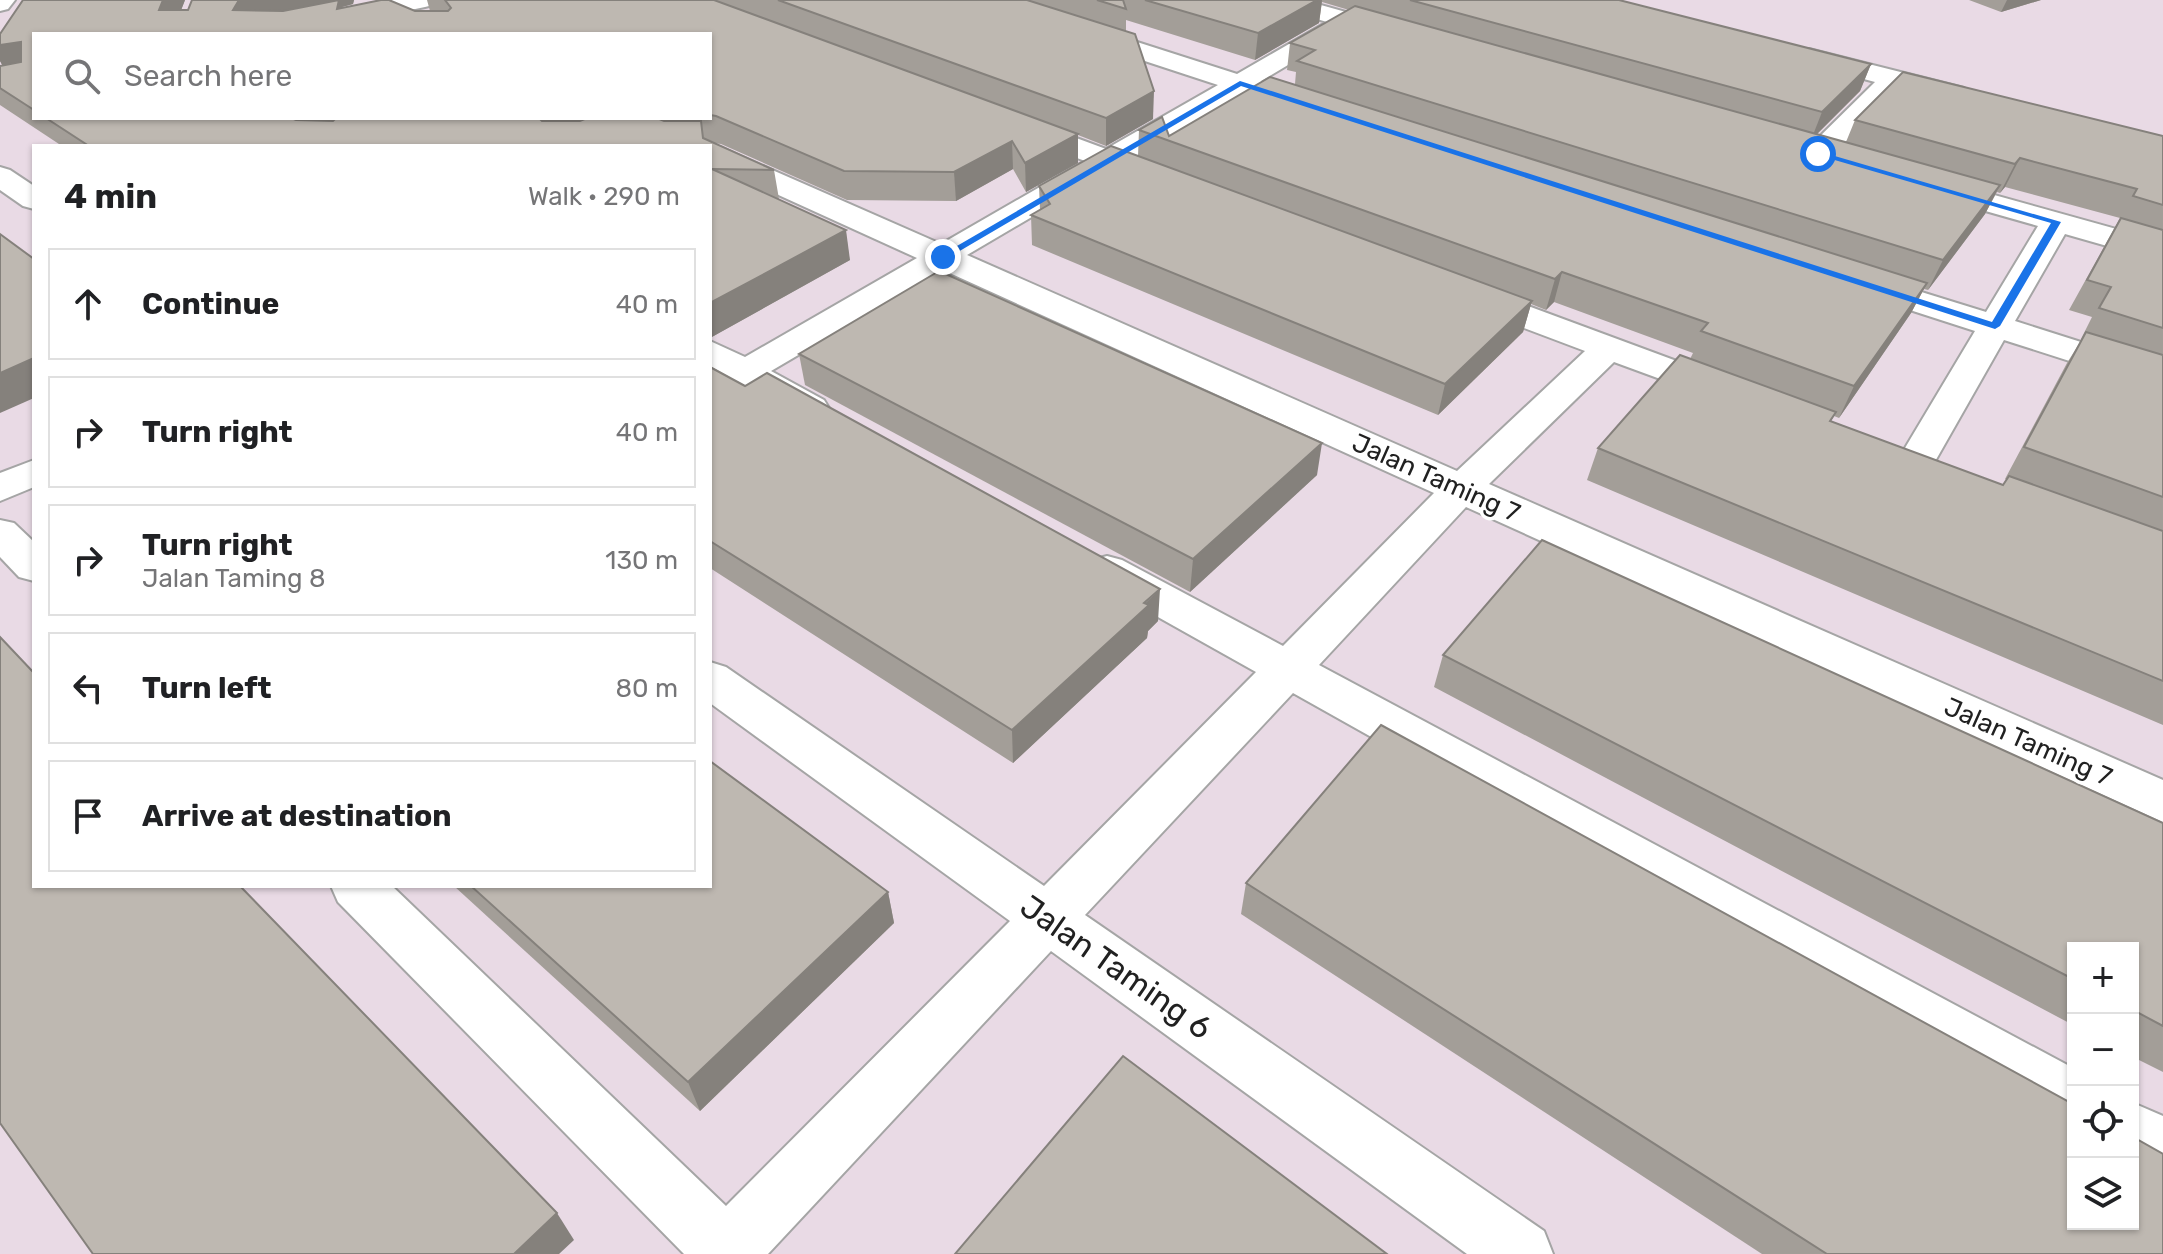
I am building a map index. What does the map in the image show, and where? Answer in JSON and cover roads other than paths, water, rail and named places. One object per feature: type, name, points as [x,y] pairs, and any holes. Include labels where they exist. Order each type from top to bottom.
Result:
[{"type":"street","points":[[267,32],[387,4],[425,0]]},
{"type":"street","points":[[982,0],[1331,112]]},
{"type":"street","points":[[1277,0],[1424,42]]},
{"type":"street","points":[[387,4],[429,28]]},
{"type":"street","points":[[728,362],[943,257],[1348,20]]},
{"type":"street","points":[[1786,51],[1983,101]]},
{"type":"street","points":[[1818,154],[1893,78]]},
{"type":"street","points":[[991,116],[1182,188]]},
{"type":"street","points":[[1788,145],[1848,163]]},
{"type":"street","name":"Jalan Taming 7","points":[[712,154],[2163,802]]},
{"type":"street","points":[[0,176],[32,199]]},
{"type":"street","points":[[1908,179],[2163,252]]},
{"type":"street","points":[[1915,463],[2056,222]]},
{"type":"street","points":[[1829,273],[2163,380]]},
{"type":"street","points":[[1447,287],[1755,403]]},
{"type":"street","points":[[359,888],[726,1253],[1461,489],[1609,348]]},
{"type":"street","points":[[728,362],[843,425]]},
{"type":"street","points":[[0,488],[32,473]]},
{"type":"street","points":[[0,533],[32,565]]},
{"type":"street","points":[[1065,547],[2067,1096]]},
{"type":"street","name":"Jalan Taming 6","points":[[712,680],[1521,1254]]},
{"type":"street","points":[[2139,1135],[2163,1148]]}]
